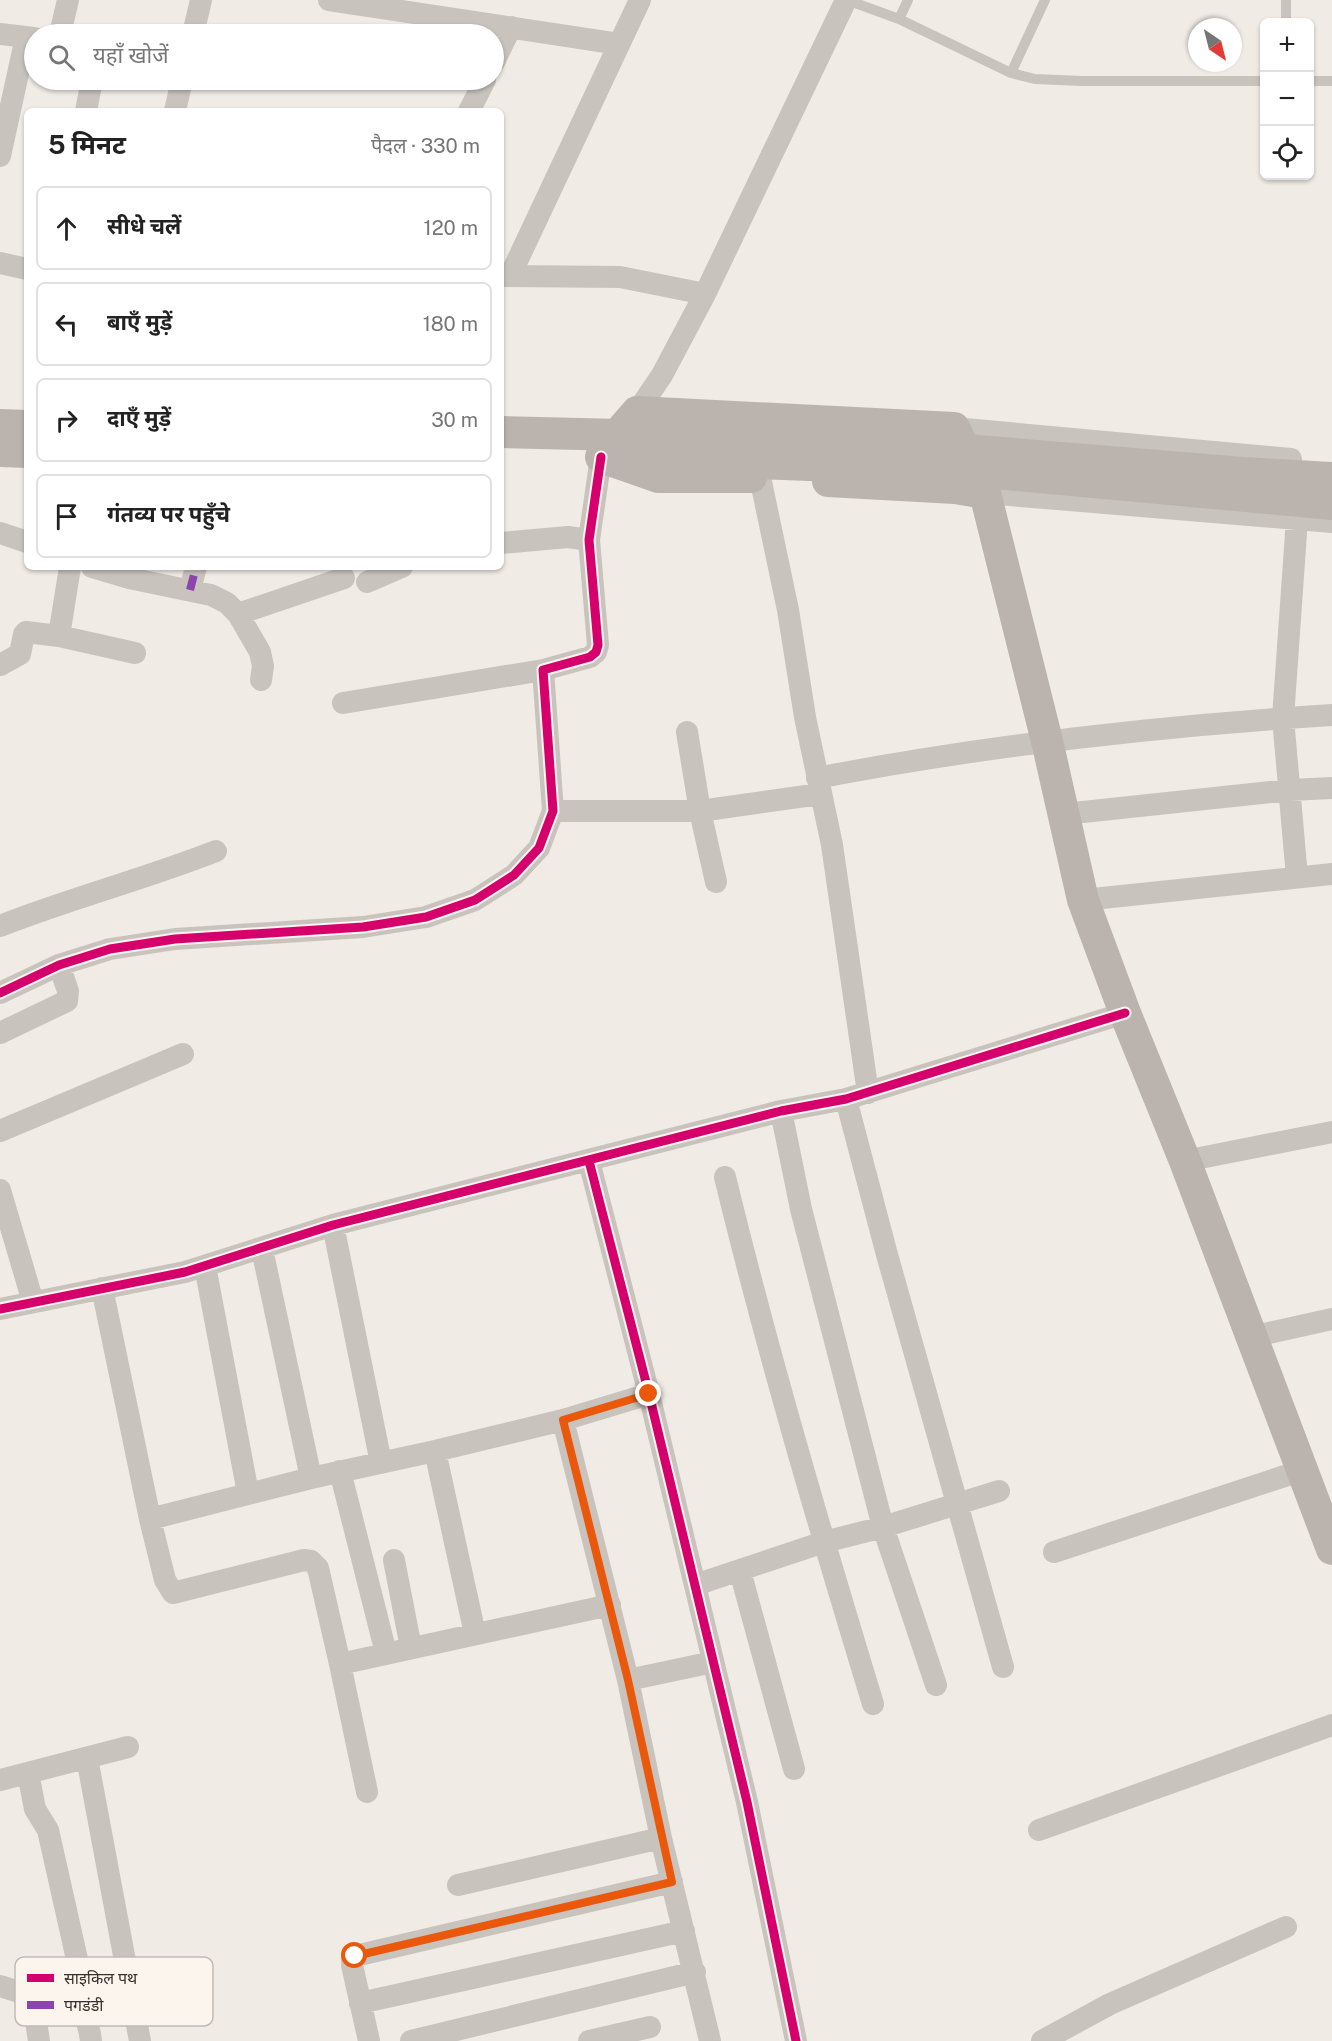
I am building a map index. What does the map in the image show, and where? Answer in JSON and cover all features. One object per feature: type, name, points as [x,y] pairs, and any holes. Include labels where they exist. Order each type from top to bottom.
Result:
[{"type":"main road","points":[[0,425],[24,426]]},
{"type":"main road","points":[[504,454],[619,440],[954,428],[985,493],[1047,741],[1083,900],[1332,1549]]},
{"type":"main road","points":[[504,432],[619,440],[1332,504]]},
{"type":"main road","points":[[619,440],[658,477],[760,477],[956,488],[985,493]]},
{"type":"main road","points":[[619,440],[856,441],[1243,473],[1332,478]]},
{"type":"main road","points":[[0,451],[24,452]]},
{"type":"street","points":[[62,24],[68,0]]},
{"type":"street","points":[[195,24],[201,0]]},
{"type":"street","points":[[329,0],[491,24]]},
{"type":"street","points":[[640,0],[505,276],[620,277],[705,294]]},
{"type":"street","points":[[343,703],[543,669],[583,660],[596,652],[598,645],[589,540],[619,440],[662,375],[705,294],[846,0]]},
{"type":"street","points":[[504,26],[619,45]]},
{"type":"street","points":[[504,41],[511,27]]},
{"type":"street","points":[[0,34],[24,37]]},
{"type":"street","points":[[0,156],[24,62]]},
{"type":"street","points":[[87,108],[90,90]]},
{"type":"street","points":[[176,108],[180,90]]},
{"type":"street","points":[[471,108],[480,90]]},
{"type":"street","points":[[0,263],[24,268]]},
{"type":"street","points":[[954,428],[1291,459]]},
{"type":"street","points":[[760,477],[788,610],[805,717],[832,845],[868,1093]]},
{"type":"street","points":[[985,493],[1332,522]]},
{"type":"street","points":[[1297,519],[1283,718],[1297,877]]},
{"type":"street","points":[[0,533],[24,541]]},
{"type":"street","points":[[504,543],[568,537],[589,540]]},
{"type":"street","points":[[59,636],[70,570]]},
{"type":"street","points":[[102,570],[211,595],[227,603],[238,614],[260,652],[263,666],[261,680]]},
{"type":"street","points":[[190,590],[195,570]]},
{"type":"street","points":[[367,582],[395,570]]},
{"type":"street","points":[[238,614],[344,578]]},
{"type":"street","points":[[0,665],[20,654],[26,632],[59,636],[135,653]]},
{"type":"street","points":[[0,993],[59,965],[110,949],[175,939],[363,927],[426,916],[475,900],[514,875],[539,848],[553,812],[543,669]]},
{"type":"street","points":[[553,812],[700,811],[819,786],[911,760],[1047,741],[1332,715]]},
{"type":"street","points":[[687,732],[700,811],[716,882]]},
{"type":"street","points":[[1064,814],[1290,790],[1332,788]]},
{"type":"street","points":[[0,926],[38,911],[162,872],[216,851]]},
{"type":"street","points":[[1083,900],[1332,874]]},
{"type":"street","points":[[0,1033],[67,1001],[68,991],[59,965]]},
{"type":"street","points":[[0,1309],[205,1266],[333,1225],[781,1111],[846,1100],[1125,1013]]},
{"type":"street","points":[[0,1131],[183,1054]]},
{"type":"street","points":[[846,1100],[1004,1667]]},
{"type":"street","points":[[781,1111],[801,1209],[884,1527],[936,1684]]},
{"type":"street","points":[[1185,1161],[1332,1132]]},
{"type":"street","points":[[590,1161],[649,1394],[747,1802],[796,2041]]},
{"type":"street","points":[[725,1177],[740,1241],[824,1542],[873,1704]]},
{"type":"street","points":[[0,1190],[33,1302]]},
{"type":"street","points":[[333,1225],[381,1462]]},
{"type":"street","points":[[262,1249],[310,1478]]},
{"type":"street","points":[[205,1266],[248,1493]]},
{"type":"street","points":[[102,1288],[165,1580],[173,1593],[304,1560],[315,1564],[340,1664],[367,1792]]},
{"type":"street","points":[[1251,1337],[1332,1319]]},
{"type":"street","points":[[150,1519],[310,1478],[563,1420],[649,1394]]},
{"type":"street","points":[[563,1420],[628,1680],[661,1838],[710,2041]]},
{"type":"street","points":[[435,1451],[475,1634]]},
{"type":"street","points":[[1054,1552],[1303,1470]]},
{"type":"street","points":[[340,1471],[386,1653]]},
{"type":"street","points":[[695,1585],[824,1542],[884,1527],[999,1491]]},
{"type":"street","points":[[394,1560],[411,1648]]},
{"type":"street","points":[[740,1571],[794,1769]]},
{"type":"street","points":[[340,1664],[610,1605]]},
{"type":"street","points":[[628,1680],[713,1662]]},
{"type":"street","points":[[1039,1830],[1332,1725]]},
{"type":"street","points":[[0,1780],[128,1747]]},
{"type":"street","points":[[87,1758],[124,1957]]},
{"type":"street","points":[[28,1773],[35,1809],[48,1830],[76,1957]]},
{"type":"street","points":[[458,1885],[661,1838]]},
{"type":"street","points":[[369,2041],[352,1965],[355,1956],[672,1882]]},
{"type":"street","points":[[1042,2041],[1110,2004],[1286,1926]]},
{"type":"street","points":[[360,2003],[684,1931]]},
{"type":"street","points":[[411,2041],[694,1972]]},
{"type":"street","points":[[0,1986],[15,1990]]},
{"type":"street","points":[[37,2026],[39,2041]]},
{"type":"street","points":[[88,2026],[91,2041]]},
{"type":"street","points":[[137,2026],[140,2041]]},
{"type":"street","points":[[589,2041],[650,2027]]},
{"type":"lane","points":[[846,0],[899,19],[1011,73],[1035,79],[1260,81]]},
{"type":"lane","points":[[899,19],[908,0]]},
{"type":"lane","points":[[1011,73],[1046,0]]},
{"type":"lane","points":[[1286,0],[1286,18]]},
{"type":"lane","points":[[1314,81],[1332,81]]},
{"type":"marked path","points":[[190,590],[195,570]]},
{"type":"cycle path","points":[[0,993],[59,965],[110,949],[175,939],[363,927],[426,917],[475,900],[514,875],[539,848],[553,811],[543,670],[590,657],[596,652],[598,645],[589,540],[601,457]]},
{"type":"cycle path","points":[[0,1309],[185,1272],[333,1225],[781,1111],[846,1099],[1125,1013]]},
{"type":"cycle path","points":[[589,1161],[649,1394],[747,1802],[796,2041]]},
{"type":"route","points":[[355,1956],[672,1882],[628,1680],[563,1420],[649,1394]]}]
